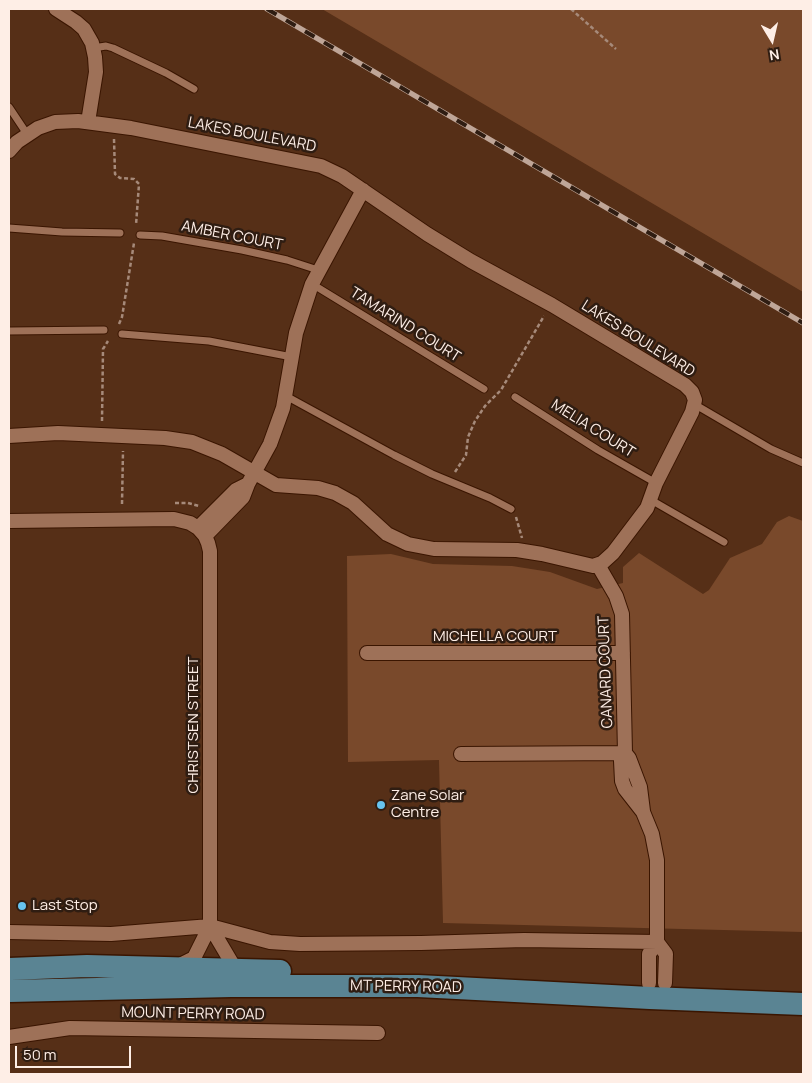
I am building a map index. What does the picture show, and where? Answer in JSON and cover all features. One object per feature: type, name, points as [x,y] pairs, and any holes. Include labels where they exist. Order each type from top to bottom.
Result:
[{"type":"main road","name":"MT PERRY ROAD","points":[[9,969],[87,966],[236,970],[657,991],[803,1004]]},
{"type":"main road","name":"MT PERRY ROAD","points":[[9,991],[231,986],[418,986],[657,991],[803,988]]},
{"type":"street","points":[[56,9],[80,26],[89,38],[93,48],[96,72],[88,122]]},
{"type":"street","name":"LAKES BOULEVARD","points":[[9,151],[27,134],[38,128],[56,122],[88,122],[131,128],[315,164],[342,176],[456,252],[552,305],[685,385],[692,392],[694,404]]},
{"type":"street","points":[[9,520],[174,519],[190,523],[202,532],[236,490],[251,478],[278,426],[286,396],[298,324],[312,284],[363,190]]},
{"type":"street","points":[[9,436],[58,433],[165,438],[192,442],[222,454],[251,478],[276,485],[318,488],[335,493],[353,503],[387,534],[408,544],[434,549],[517,550],[593,566],[598,565],[613,553],[641,517],[651,500],[656,483],[694,404]]},
{"type":"street","name":"CHRISTSEN STREET","points":[[175,968],[194,958],[210,926],[210,551],[202,532]]},
{"type":"street","name":"CANARD COURT","points":[[598,565],[620,604],[622,614],[625,754]]},
{"type":"street","name":"MICHELLA COURT","points":[[367,653],[623,653]]},
{"type":"street","points":[[461,754],[625,754],[640,787],[643,812],[652,834],[657,860],[657,942],[666,954],[657,991]]},
{"type":"street","points":[[210,926],[236,970]]},
{"type":"street","points":[[9,932],[110,934],[210,926],[270,942],[300,944],[524,940],[657,942]]},
{"type":"street","name":"MOUNT PERRY ROAD","points":[[9,1037],[70,1028],[378,1033]]},
{"type":"lane","points":[[93,48],[106,46],[113,48],[166,73],[194,89]]},
{"type":"lane","points":[[9,107],[27,134]]},
{"type":"lane","points":[[9,228],[62,232],[120,233]]},
{"type":"lane","name":"AMBER COURT","points":[[138,236],[162,236],[242,250],[287,260],[318,270]]},
{"type":"lane","name":"TAMARIND COURT","points":[[312,284],[484,389]]},
{"type":"lane","points":[[9,332],[104,330]]},
{"type":"lane","points":[[119,332],[209,342],[292,357]]},
{"type":"lane","points":[[286,396],[394,455],[511,509]]},
{"type":"lane","name":"MELIA COURT","points":[[515,397],[598,450],[656,483]]},
{"type":"lane","points":[[694,404],[771,449],[803,463]]},
{"type":"lane","points":[[651,500],[724,542]]},
{"type":"path","points":[[571,9],[616,49]]},
{"type":"path","points":[[114,132],[114,174],[120,178],[134,179],[139,184],[139,208],[136,227]]},
{"type":"path","points":[[119,332],[138,236]]},
{"type":"path","points":[[451,481],[466,455],[468,438],[475,421],[485,406],[501,390],[548,311]]},
{"type":"path","points":[[102,426],[103,349],[111,337]]},
{"type":"path","points":[[124,436],[122,504],[131,504]]},
{"type":"path","points":[[169,503],[188,503],[200,506],[204,504]]},
{"type":"path","points":[[511,509],[521,530],[523,542]]},
{"type":"shaded area","points":[[322,9],[803,9],[803,292]]},
{"type":"shaded area","points":[[789,516],[803,521],[803,932],[443,923],[439,760],[348,762],[347,556],[391,554],[433,564],[512,566],[550,572],[597,589],[623,583],[623,567],[639,553],[703,594],[709,590],[730,558],[762,544],[777,522]]},
{"type":"railway","points":[[267,9],[803,323]]},
{"type":"place","name":"Zane Solar Centre","points":[[381,805]]},
{"type":"place","name":"Last Stop","points":[[22,906]]}]
